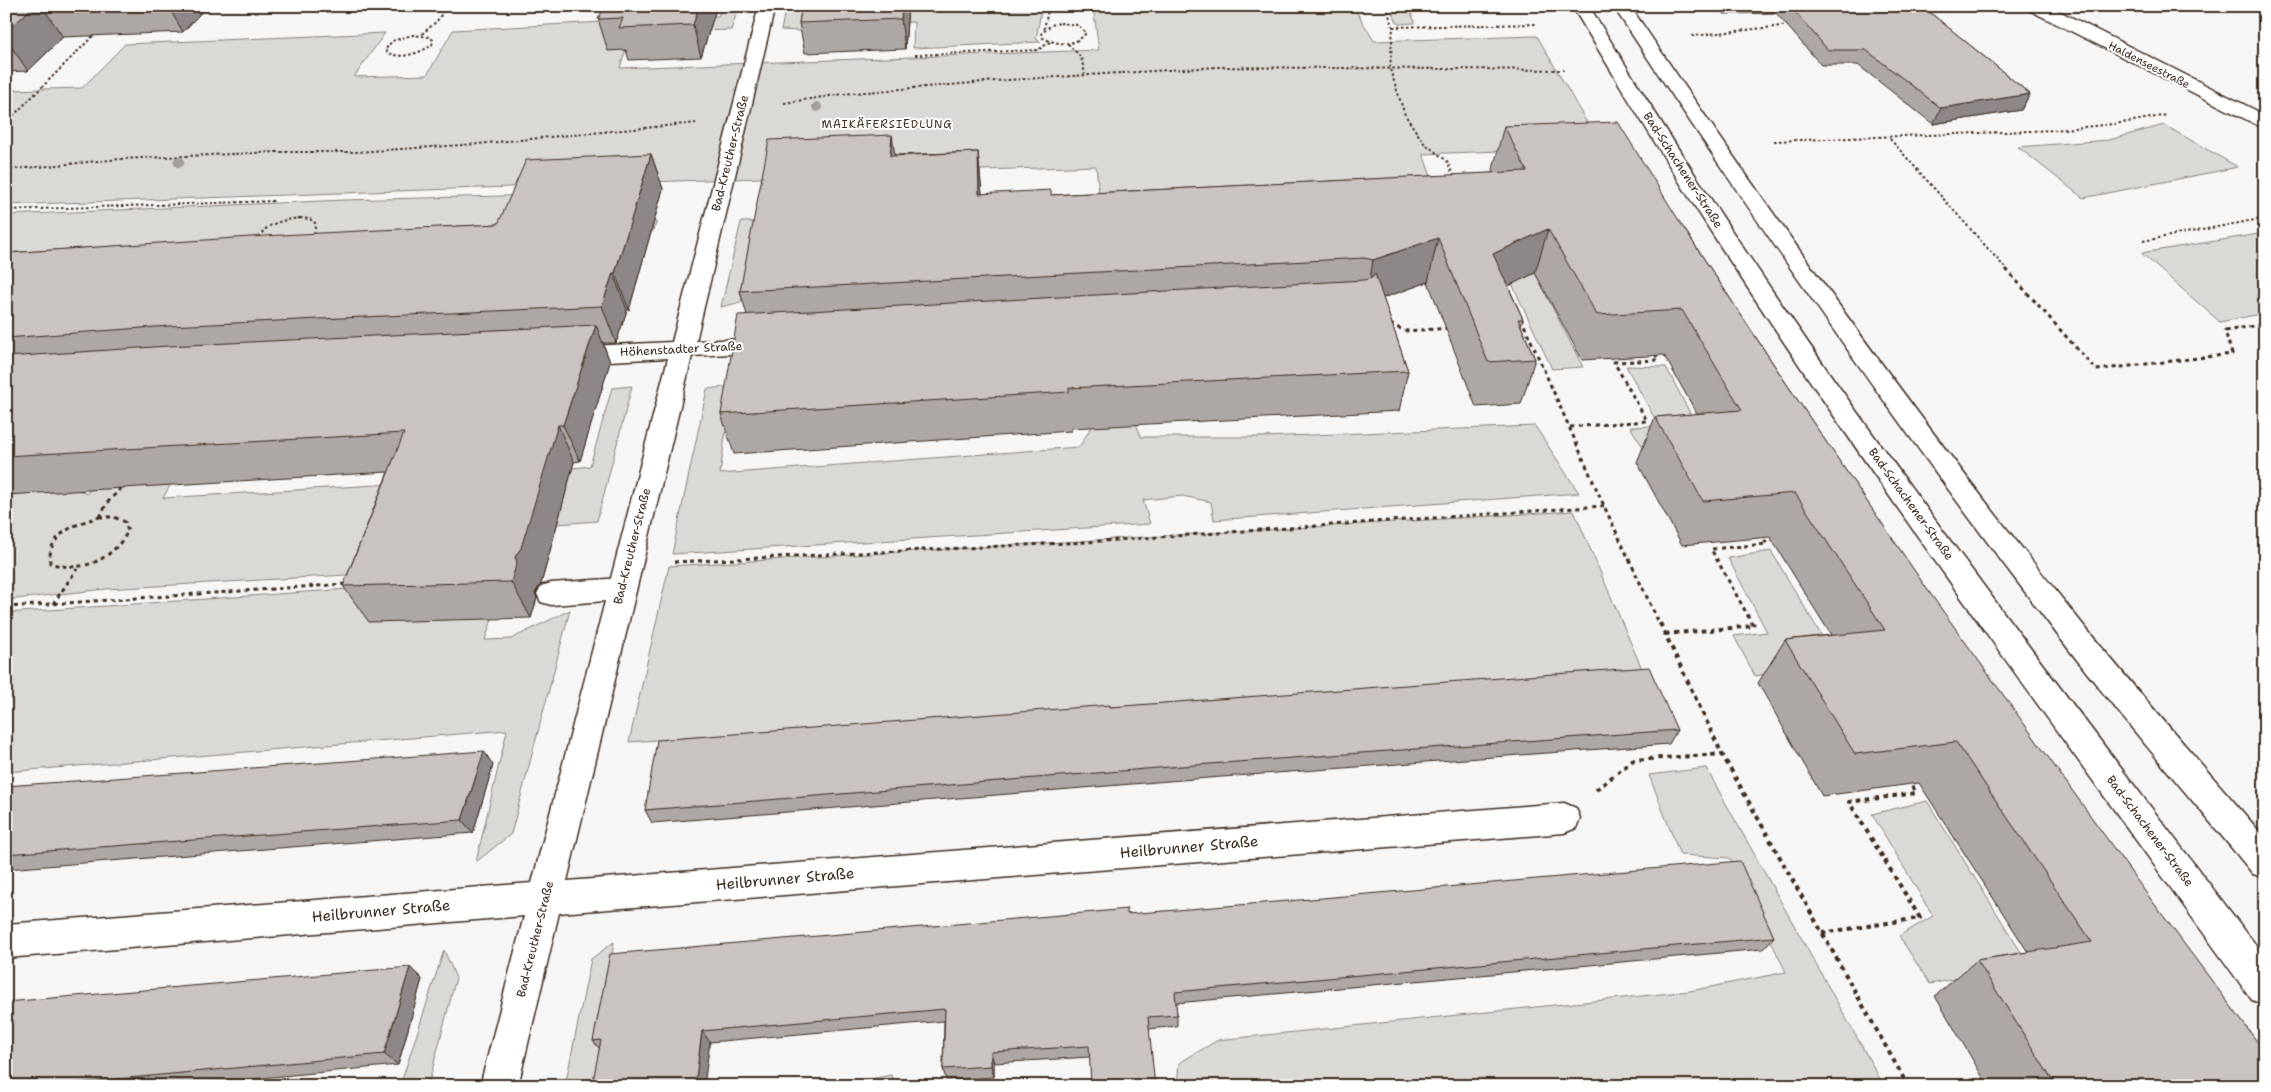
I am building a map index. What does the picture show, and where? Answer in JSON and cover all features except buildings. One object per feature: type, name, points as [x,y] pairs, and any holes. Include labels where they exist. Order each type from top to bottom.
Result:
[{"type":"street","name":"Bad-Kreuther-Straße","points":[[499,1086],[766,6]]},
{"type":"street","name":"Bad-Schachener-Straße","points":[[1580,6],[1736,253],[1839,404],[2096,759],[2265,987]]},
{"type":"street","points":[[1621,6],[1705,132],[1895,399],[2052,608],[2265,863]]},
{"type":"street","name":"Haldenseestraße","points":[[2034,6],[2265,123]]},
{"type":"street","name":"Höhenstadter Straße","points":[[542,356],[787,344]]},
{"type":"street","points":[[551,594],[625,577]]},
{"type":"street","name":"Heilbrunner Straße","points":[[6,941],[1564,818]]},
{"type":"path","points":[[422,35],[430,37],[433,40],[432,45],[416,53],[396,56],[388,54],[385,50],[386,45],[402,37],[422,35],[437,21],[448,6]]},
{"type":"path","points":[[1044,29],[1050,26],[1069,23],[1084,29],[1086,33],[1083,38],[1068,44],[1050,42],[1043,38],[1041,34],[1044,29],[1049,6]]},
{"type":"path","points":[[1386,6],[1393,27],[1390,69],[1405,115],[1424,143],[1447,161],[1459,186]]},
{"type":"path","points":[[1921,14],[1950,6]]},
{"type":"path","points":[[1782,19],[1788,26]]},
{"type":"path","points":[[1393,27],[1538,24]]},
{"type":"path","points":[[1692,36],[1797,25]]},
{"type":"path","points":[[6,123],[97,33]]},
{"type":"path","points":[[914,55],[1038,50],[1050,42]]},
{"type":"path","points":[[1068,44],[1081,57],[1085,74]]},
{"type":"path","points":[[801,100],[843,94],[1085,74],[1218,67],[1564,70]]},
{"type":"path","points":[[1774,141],[1890,139],[2049,131],[2129,123],[2206,106],[2220,101]]},
{"type":"path","points":[[6,170],[120,159],[276,152],[357,152],[467,145],[702,122]]},
{"type":"path","points":[[1890,139],[2096,370],[2232,354],[2225,331],[2265,324]]},
{"type":"path","points":[[6,210],[275,200]]},
{"type":"path","points":[[2144,241],[2265,218]]},
{"type":"path","points":[[276,256],[280,249],[304,242],[313,235],[316,229],[315,223],[310,219],[288,219],[266,228],[259,235],[257,241],[261,246],[280,249]]},
{"type":"path","points":[[1519,314],[1604,506],[1722,754],[1908,1086]]},
{"type":"path","points":[[1514,324],[1523,323]]},
{"type":"path","points":[[1389,324],[1405,330],[1451,328]]},
{"type":"path","points":[[1570,427],[1647,422],[1614,362],[1658,360],[1656,356]]},
{"type":"path","points":[[99,517],[107,503],[128,481]]},
{"type":"path","points":[[625,577],[1604,506]]},
{"type":"path","points":[[99,517],[114,517],[125,522],[128,531],[123,542],[111,554],[95,563],[77,568],[61,568],[50,563],[47,554],[52,542],[65,531],[81,522],[99,517]]},
{"type":"path","points":[[1665,634],[1754,626],[1711,549],[1767,544],[1763,538]]},
{"type":"path","points":[[53,604],[77,568]]},
{"type":"path","points":[[6,607],[350,584]]},
{"type":"path","points":[[1564,818],[1633,760],[1722,754]]},
{"type":"path","points":[[1822,933],[1920,918],[1849,802],[1916,792],[1911,784]]},
{"type":"shaded area","points":[[722,6],[739,6],[731,30],[631,33],[620,68],[1099,50],[1093,6],[1353,6],[1374,41],[1537,36],[1601,147],[1423,154],[1442,207],[1103,226],[1096,166],[6,205],[6,90],[82,88],[125,44],[385,33],[354,77],[427,75],[453,30],[718,16]]},
{"type":"shaded area","points":[[786,6],[804,6],[815,16],[1042,6],[1036,39],[1041,42],[913,48],[914,22],[803,26],[800,31],[781,30]]},
{"type":"shaded area","points":[[1389,6],[1409,6],[1415,23],[1398,24]]},
{"type":"shaded area","points":[[2164,125],[2238,167],[2083,198],[2018,147],[2109,140]]},
{"type":"shaded area","points":[[541,195],[527,229],[657,222],[644,248],[6,284],[6,215],[345,200]]},
{"type":"shaded area","points":[[883,220],[757,242],[741,302],[721,307],[741,222]]},
{"type":"shaded area","points":[[2265,233],[2265,313],[2220,322],[2141,253]]},
{"type":"shaded area","points":[[1566,271],[1546,295],[1583,367],[1552,369],[1508,275]]},
{"type":"shaded area","points":[[1626,366],[1666,367],[1709,450],[1649,456],[1630,427],[1655,426],[1655,419]]},
{"type":"shaded area","points":[[632,386],[597,521],[454,532],[433,570],[106,589],[6,600],[6,495],[76,489],[87,494],[147,406],[216,405],[163,498],[491,478],[590,466],[612,388]]},
{"type":"shaded area","points":[[732,386],[720,474],[1079,447],[1096,420],[1125,393],[1141,437],[1263,437],[1535,426],[1579,493],[1214,520],[1211,502],[1182,496],[1143,500],[1150,524],[672,554],[707,389]]},
{"type":"shaded area","points":[[1574,511],[1642,669],[629,742],[669,566]]},
{"type":"shaded area","points":[[1771,551],[1838,663],[1755,676],[1734,636],[1767,632],[1728,558]]},
{"type":"shaded area","points":[[506,578],[485,640],[511,639],[570,610],[511,834],[476,862],[507,730],[6,772],[6,613]]},
{"type":"shaded area","points":[[1706,768],[1884,1086],[1177,1086],[1179,1063],[1218,1040],[1690,991],[1786,972],[1730,858],[1680,855],[1649,775]]},
{"type":"shaded area","points":[[1927,801],[2029,965],[1930,984],[1899,936],[1933,916],[1872,814]]},
{"type":"shaded area","points":[[614,942],[594,1086],[565,1086],[591,959]]},
{"type":"shaded area","points":[[444,950],[456,978],[428,1086],[400,1086]]},
{"type":"shaded area","points":[[891,1075],[897,1086],[836,1086]]},
{"type":"district","name":"MAIKÄFERSIEDLUNG","points":[[887,124]]}]
